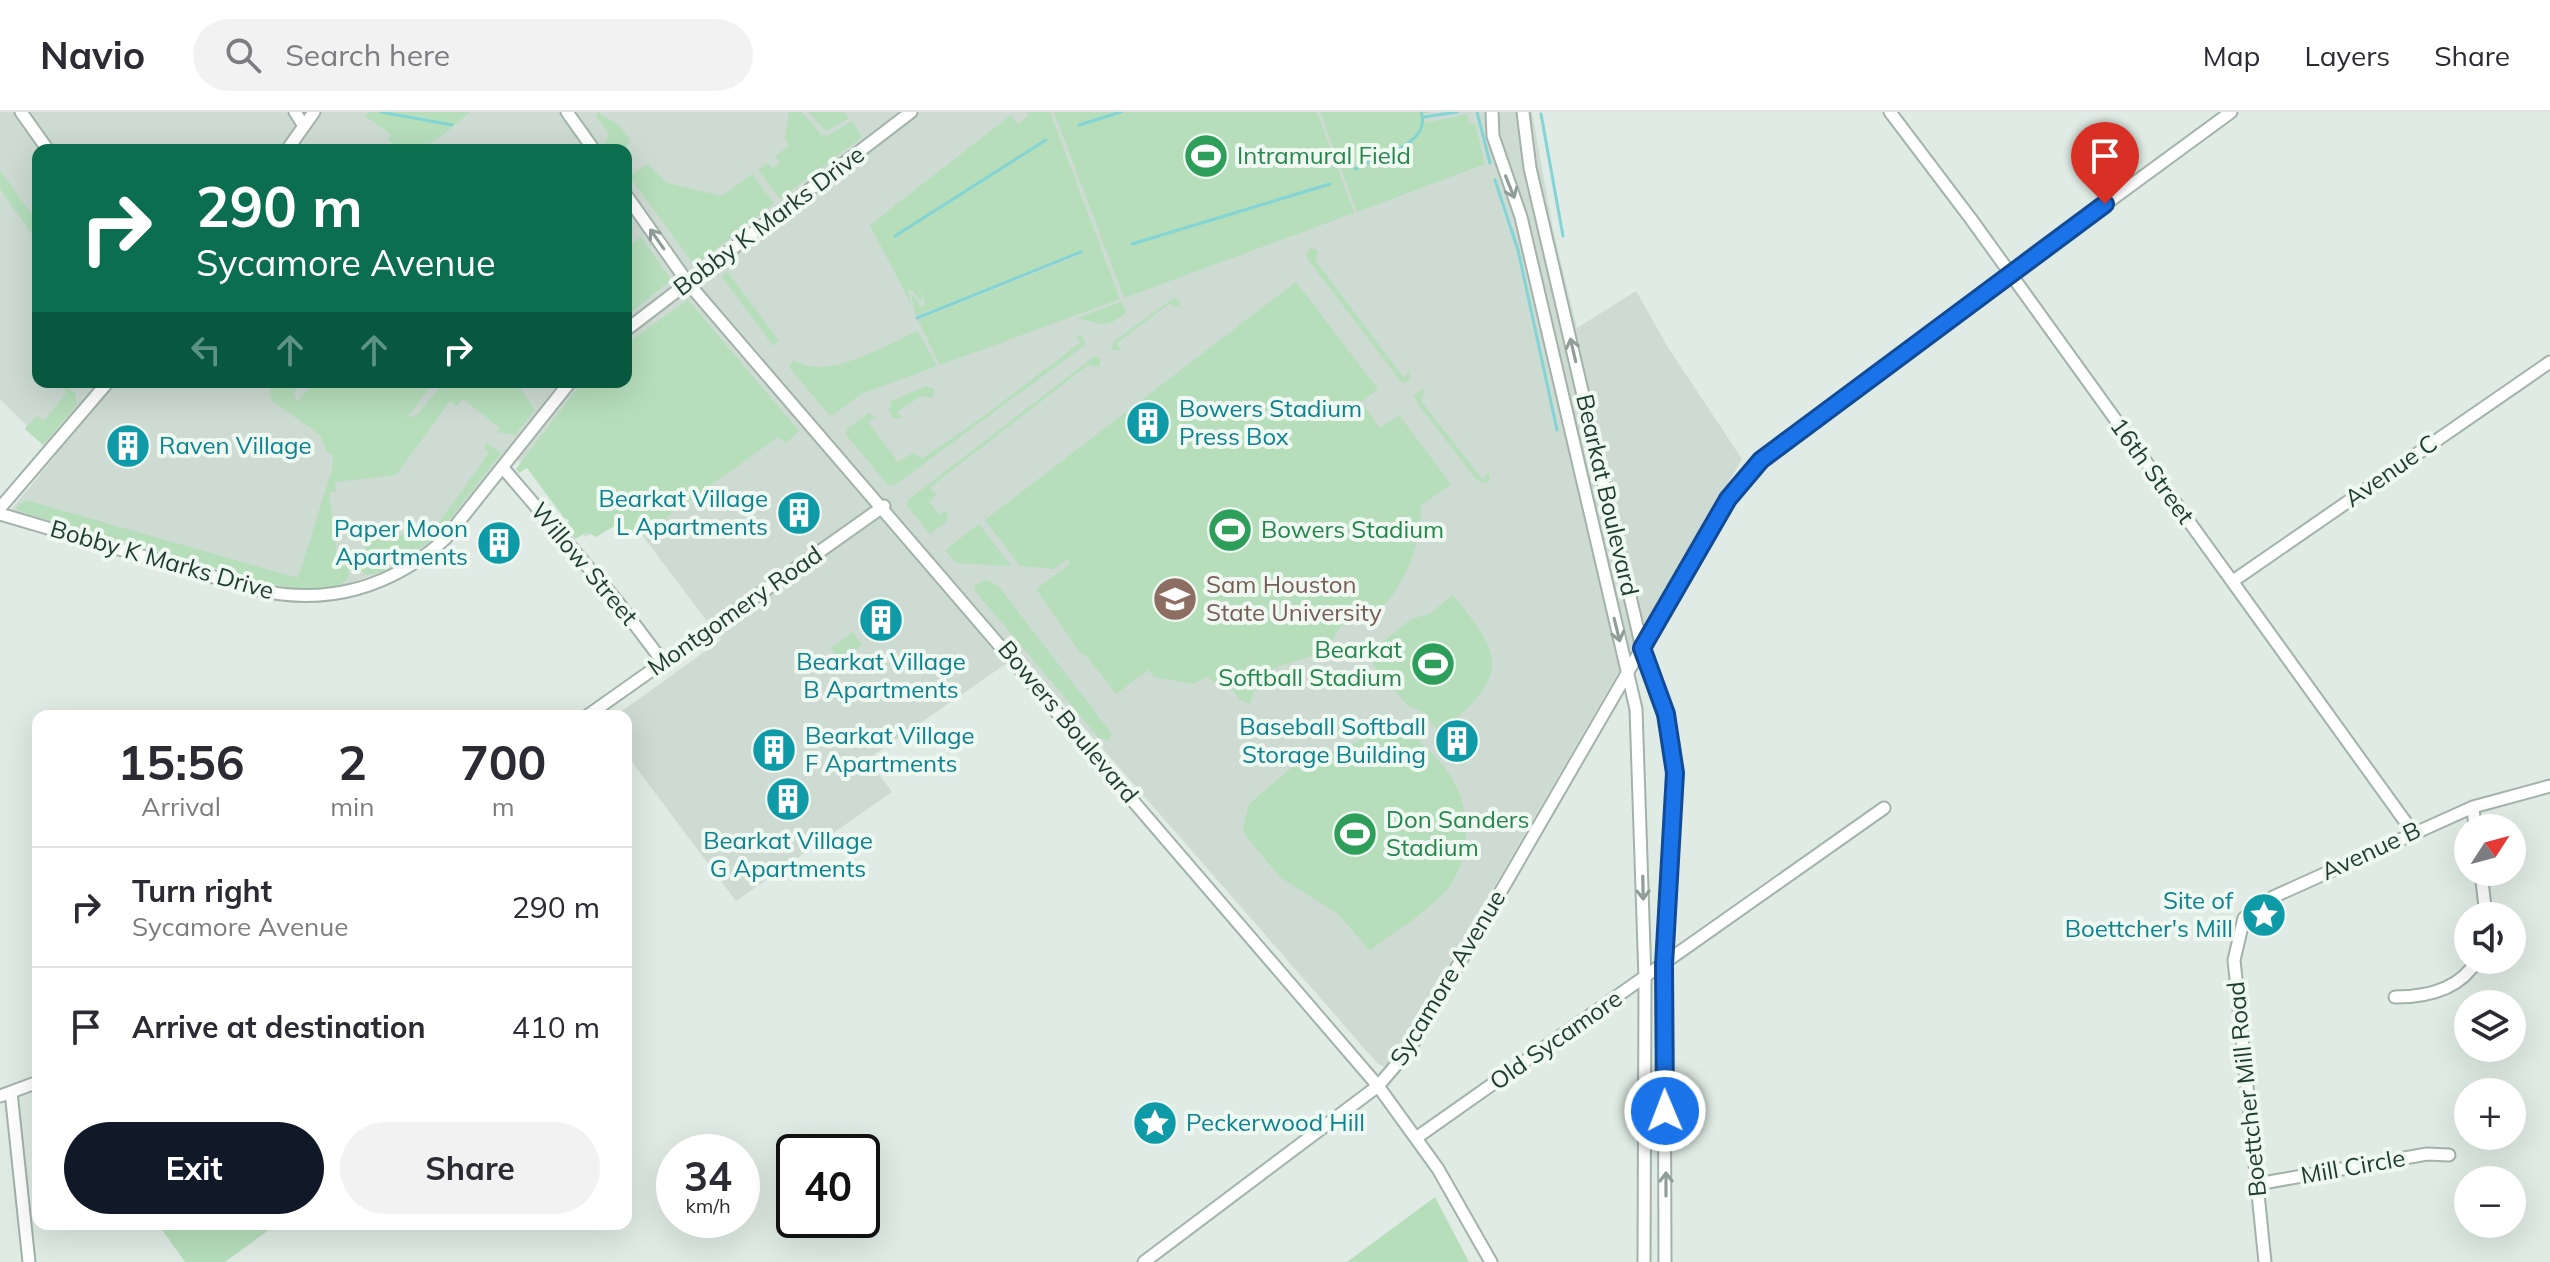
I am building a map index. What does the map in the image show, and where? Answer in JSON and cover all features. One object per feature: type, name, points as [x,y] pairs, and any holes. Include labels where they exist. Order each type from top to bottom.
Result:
[{"type":"street","points":[[21,112],[44,144]]},
{"type":"street","points":[[295,112],[304,126]]},
{"type":"street","points":[[291,144],[314,112]]},
{"type":"street","points":[[567,112],[590,144]]},
{"type":"street","name":"Bobby K Marks Drive","points":[[632,325],[911,112]]},
{"type":"street","name":"Bearkat Boulevard","points":[[1492,112],[1493,136],[1521,217],[1627,672],[1639,742],[1645,979],[1644,1262]]},
{"type":"street","name":"Bearkat Boulevard","points":[[1523,112],[1530,168],[1642,648],[1666,714],[1675,773],[1664,965],[1665,1262]]},
{"type":"street","name":"16th Street","points":[[1890,112],[2412,831]]},
{"type":"street","name":"Sycamore Avenue","points":[[1144,1262],[1378,1086],[1409,1050],[1728,499],[1761,460],[2231,112]]},
{"type":"street","name":"Bowers Boulevard","points":[[632,204],[688,283],[884,506],[1378,1086],[1456,1196],[1491,1262]]},
{"type":"street","name":"Avenue C","points":[[2233,581],[2550,362]]},
{"type":"street","points":[[0,511],[103,388]]},
{"type":"street","name":"Bobby K Marks Drive","points":[[0,511],[285,596],[325,595],[368,587],[423,559],[468,514],[565,388]]},
{"type":"street","name":"Willow Street","points":[[503,468],[617,601],[663,662]]},
{"type":"street","name":"Montgomery Road","points":[[595,710],[884,506]]},
{"type":"street","name":"Avenue B","points":[[2244,918],[2273,897],[2412,831],[2473,807],[2550,786]]},
{"type":"street","points":[[2473,807],[2474,814]]},
{"type":"street","name":"Old Sycamore","points":[[1416,1138],[1884,808]]},
{"type":"street","name":"Boettcher Mill Road","points":[[2244,918],[2234,960],[2265,1262]]},
{"type":"street","points":[[2395,997],[2429,995],[2446,989],[2466,974]]},
{"type":"street","points":[[29,1262],[6,1094],[32,1084]]},
{"type":"street","name":"Mill Circle","points":[[2257,1184],[2427,1154],[2449,1155]]},
{"type":"shaded area","name":"Sam Houston State University","points":[[0,112],[1532,112],[1553,230],[1577,328],[1636,291],[1669,349],[1742,459],[1392,1063],[1385,1067],[1378,1064],[1020,654],[868,759],[892,792],[736,901],[632,762],[632,710],[623,710],[721,640],[642,535],[619,520],[585,537],[524,463],[505,455],[457,516],[430,543],[380,573],[335,587],[288,586],[11,510],[56,455],[25,429],[26,425],[0,399]]},
{"type":"green space","points":[[368,112],[471,112],[427,144],[395,144],[388,140],[391,134],[365,116]]},
{"type":"green space","points":[[597,112],[619,125],[631,141],[629,144],[605,144],[609,134],[596,117]]},
{"type":"green space","points":[[789,112],[802,112],[821,135],[829,135],[852,121],[862,137],[780,199],[758,170],[767,163],[773,168],[780,163],[775,156],[789,146],[785,139]]},
{"type":"green space","points":[[808,112],[844,112],[849,118],[826,131]]},
{"type":"green space","points":[[1026,112],[1050,112],[1120,299],[940,365],[918,320],[1082,254],[1082,251],[916,316],[911,293],[921,307],[925,305],[921,287],[922,303],[912,290],[908,291],[913,308],[870,225],[1011,115],[1018,124],[1029,116]]},
{"type":"green space","points":[[1054,112],[1317,112],[1354,213],[1124,298]]},
{"type":"green space","points":[[1320,112],[1432,112],[1423,114],[1425,123],[1467,114],[1469,124],[1475,123],[1485,164],[1357,212]]},
{"type":"green space","points":[[647,164],[667,183],[722,196],[752,174],[774,203],[702,260],[692,262],[632,180],[632,174]]},
{"type":"green space","points":[[0,170],[32,215],[32,234],[0,189]]},
{"type":"green space","points":[[641,237],[671,280],[632,312],[632,243]]},
{"type":"green space","points":[[1310,247],[1318,251],[1315,260],[1404,378],[1409,370],[1410,381],[1404,383],[1399,379],[1306,257]]},
{"type":"green space","points":[[727,271],[779,341],[773,346],[722,277]]},
{"type":"green space","name":"Bowers Stadium","points":[[1296,282],[1378,389],[1361,402],[1380,428],[1399,415],[1451,484],[1421,506],[1414,551],[1401,581],[1382,606],[1371,615],[1346,621],[1321,653],[1287,663],[1268,673],[1255,690],[1250,704],[1239,699],[1228,682],[1221,687],[1206,676],[1194,684],[1154,677],[1148,670],[1116,694],[1085,654],[1082,655],[1036,589],[1070,564],[1068,559],[1054,569],[1020,566],[985,520]]},
{"type":"green space","points":[[1175,297],[1180,301],[1179,307],[1169,304],[1116,344],[1122,350],[1112,350],[1113,342]]},
{"type":"green space","points":[[688,300],[799,431],[786,443],[778,437],[642,535],[632,538],[618,524],[596,537],[587,532],[575,539],[567,527],[569,520],[564,518],[527,468],[519,473],[516,469],[577,388],[632,388],[632,340]]},
{"type":"green space","points":[[1121,302],[1127,312],[1107,324],[1077,318]]},
{"type":"green space","points":[[918,331],[937,366],[861,394],[833,415],[829,415],[789,367],[794,360],[807,366],[839,364]]},
{"type":"green space","points":[[1082,335],[1085,345],[895,485],[889,486],[846,435],[847,429],[869,413],[875,417],[868,422],[898,462],[913,453],[923,458],[1081,342],[1075,337]]},
{"type":"green space","points":[[1095,356],[1101,359],[1099,367],[1088,365],[929,488],[937,494],[929,502],[940,515],[945,511],[948,515],[947,521],[930,534],[907,506],[908,500]]},
{"type":"green space","points":[[926,386],[935,389],[933,398],[921,396],[897,412],[903,418],[893,418],[889,411],[891,401]]},
{"type":"green space","points":[[62,388],[69,388],[75,393],[77,404],[43,445],[25,429],[37,416],[44,421],[67,392]]},
{"type":"green space","points":[[270,388],[297,388],[294,392],[297,402],[309,388],[429,388],[407,417],[416,416],[439,388],[520,388],[535,410],[515,435],[497,432],[500,428],[463,399],[457,406],[450,401],[396,475],[335,482],[336,491],[329,492],[338,567],[347,566],[349,576],[342,584],[332,588],[305,590],[265,583],[19,511],[16,507],[26,500],[298,578],[333,466],[332,454],[327,452],[320,435],[272,401]]},
{"type":"green space","points":[[1421,389],[1425,390],[1421,401],[1483,480],[1487,473],[1490,475],[1489,482],[1481,483],[1475,478],[1418,404],[1414,396]]},
{"type":"green space","points":[[486,442],[501,453],[443,528],[438,526],[439,532],[404,560],[374,574],[364,575],[360,565],[368,563],[365,539],[432,532],[489,453],[484,447]]},
{"type":"green space","points":[[979,524],[1011,566],[956,563],[945,550]]},
{"type":"green space","points":[[987,580],[999,587],[1112,734],[1109,740],[1099,738],[975,591],[975,585]]},
{"type":"green space","name":"Bearkat Softball Stadium","points":[[1453,595],[1484,637],[1491,653],[1492,668],[1477,697],[1440,733],[1422,711],[1408,706],[1373,665],[1375,648],[1411,619],[1431,613]]},
{"type":"green space","points":[[853,632],[862,645],[840,661],[831,648]]},
{"type":"green space","name":"Don Sanders Stadium","points":[[1390,714],[1427,748],[1456,785],[1465,817],[1465,850],[1454,880],[1444,893],[1370,950],[1337,913],[1281,878],[1246,836],[1243,827],[1249,804],[1291,768],[1361,740]]},
{"type":"green space","points":[[1435,1197],[1469,1262],[1347,1262]]},
{"type":"green space","points":[[162,1230],[269,1230],[225,1262],[185,1262]]},
{"type":"waterway","points":[[381,112],[452,125]]},
{"type":"waterway","points":[[1079,125],[1121,112]]},
{"type":"waterway","points":[[1355,169],[1411,141],[1419,133],[1421,112]]},
{"type":"waterway","points":[[1424,117],[1457,112]]},
{"type":"waterway","points":[[1477,112],[1490,163]]},
{"type":"waterway","points":[[1541,114],[1563,236]]},
{"type":"waterway","points":[[895,236],[1046,140]]},
{"type":"waterway","points":[[1495,180],[1518,250],[1557,430]]},
{"type":"waterway","points":[[1132,244],[1330,184]]},
{"type":"waterway","points":[[917,318],[1081,252]]},
{"type":"place","name":"Intramural Field","points":[[1206,156]]},
{"type":"place","name":"Bowers Stadium Press Box","points":[[1148,423]]},
{"type":"place","name":"Raven Village","points":[[128,446]]},
{"type":"place","name":"Bearkat Village L Apartments","points":[[799,513]]},
{"type":"place","name":"Bowers Stadium","points":[[1230,530]]},
{"type":"place","name":"Paper Moon Apartments","points":[[499,543]]},
{"type":"place","name":"Sam Houston State University","points":[[1175,599]]},
{"type":"place","name":"Bearkat Village B Apartments","points":[[881,620]]},
{"type":"place","name":"Bearkat Softball Stadium","points":[[1433,664]]},
{"type":"place","name":"Baseball Softball Storage Building","points":[[1457,741]]},
{"type":"place","name":"Bearkat Village F Apartments","points":[[774,750]]},
{"type":"place","name":"Bearkat Village G Apartments","points":[[788,799]]},
{"type":"place","name":"Don Sanders Stadium","points":[[1355,834]]},
{"type":"place","name":"Site of Boettcher's Mill","points":[[2264,915]]},
{"type":"place","name":"Peckerwood Hill","points":[[1155,1123]]},
{"type":"route","points":[[1665,1111],[1664,965],[1675,773],[1666,714],[1642,648],[1728,499],[1761,460],[1781,442],[2105,204]]}]
